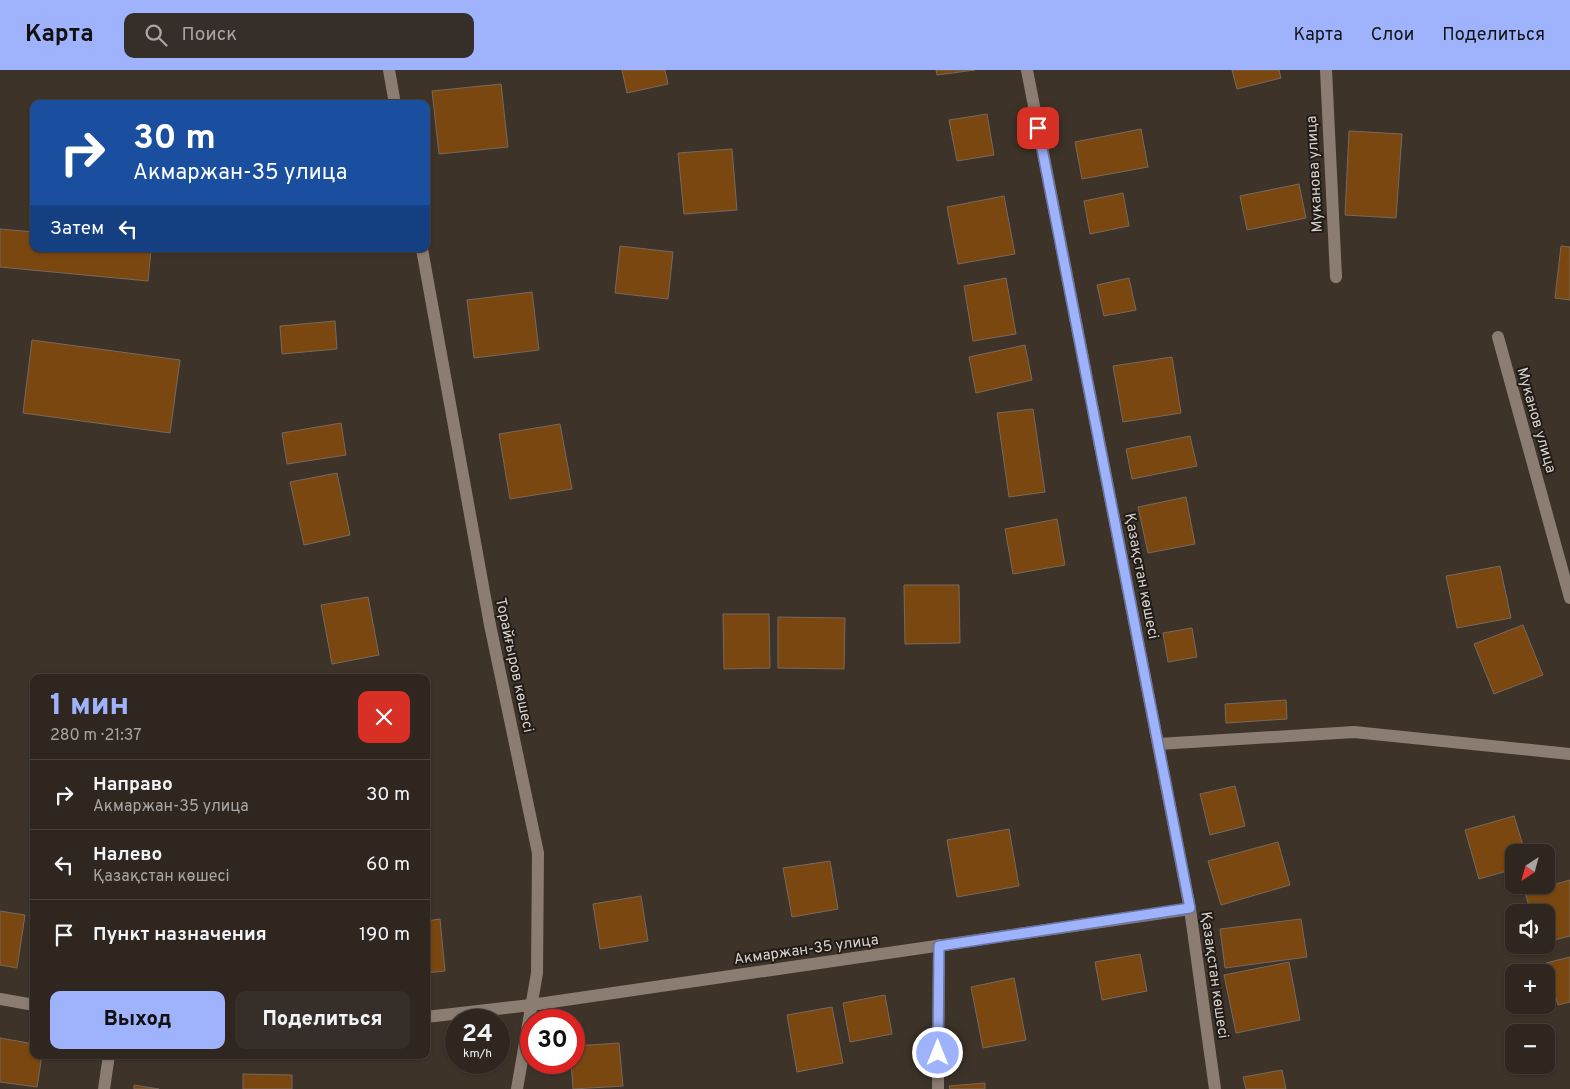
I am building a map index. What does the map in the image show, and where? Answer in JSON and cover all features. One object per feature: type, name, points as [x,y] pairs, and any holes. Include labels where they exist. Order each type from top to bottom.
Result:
[{"type":"street","points":[[389,70],[394,100]]},
{"type":"street","name":"Қазақстан көшесі","points":[[1027,70],[1190,908],[1215,1089]]},
{"type":"street","name":"Муканова улица","points":[[1326,70],[1336,277]]},
{"type":"street","name":"Торайғыров көшесі","points":[[423,252],[490,625],[538,853],[537,973],[518,1089]]},
{"type":"street","name":"Муканов улица","points":[[1498,337],[1570,598]]},
{"type":"street","points":[[1158,744],[1354,732],[1570,754]]},
{"type":"street","name":"Акмаржан-35 улица","points":[[430,1016],[531,1005],[1190,908]]},
{"type":"street","points":[[938,1089],[939,946]]},
{"type":"street","points":[[0,999],[30,1004]]},
{"type":"street","points":[[104,1089],[108,1059]]},
{"type":"building","points":[[622,70],[665,70],[668,84],[627,93]]},
{"type":"building","points":[[936,70],[975,70],[937,75]]},
{"type":"building","points":[[1232,70],[1279,70],[1281,78],[1237,89]]},
{"type":"building","points":[[501,84],[508,147],[439,154],[432,91]]},
{"type":"building","points":[[987,114],[994,155],[957,161],[949,120]]},
{"type":"building","points":[[1141,129],[1148,167],[1082,179],[1075,142]]},
{"type":"building","points":[[1349,131],[1402,134],[1396,218],[1345,215]]},
{"type":"building","points":[[732,149],[737,210],[684,214],[678,153]]},
{"type":"building","points":[[1299,184],[1306,218],[1247,230],[1240,196]]},
{"type":"building","points":[[1123,193],[1129,226],[1090,234],[1084,201]]},
{"type":"building","points":[[1004,196],[1015,254],[958,264],[947,207]]},
{"type":"building","points":[[0,229],[30,232],[30,252],[151,252],[148,281],[0,267]]},
{"type":"building","points":[[620,246],[673,252],[668,299],[615,293]]},
{"type":"building","points":[[1561,246],[1570,247],[1570,300],[1555,298]]},
{"type":"building","points":[[1006,278],[1016,334],[973,341],[964,286]]},
{"type":"building","points":[[1129,278],[1136,310],[1104,316],[1097,285]]},
{"type":"building","points":[[532,292],[539,350],[474,358],[467,300]]},
{"type":"building","points":[[335,321],[337,349],[282,354],[280,326]]},
{"type":"building","points":[[32,340],[180,360],[170,433],[23,413]]},
{"type":"building","points":[[1025,345],[1032,380],[976,393],[969,357]]},
{"type":"building","points":[[1172,357],[1181,413],[1123,422],[1113,366]]},
{"type":"building","points":[[1033,409],[1045,492],[1009,497],[997,413]]},
{"type":"building","points":[[341,423],[346,455],[287,464],[282,433]]},
{"type":"building","points":[[560,424],[572,489],[510,499],[499,434]]},
{"type":"building","points":[[1190,436],[1197,466],[1132,479],[1126,449]]},
{"type":"building","points":[[337,473],[350,535],[304,545],[290,482]]},
{"type":"building","points":[[1186,497],[1195,544],[1148,553],[1138,507]]},
{"type":"building","points":[[1057,519],[1065,565],[1013,574],[1005,529]]},
{"type":"building","points":[[1500,566],[1511,618],[1457,628],[1446,576]]},
{"type":"building","points":[[904,585],[959,585],[960,643],[905,644]]},
{"type":"building","points":[[368,597],[379,655],[332,664],[321,605]]},
{"type":"building","points":[[723,614],[769,614],[770,668],[724,669]]},
{"type":"building","points":[[778,617],[845,618],[844,669],[778,668]]},
{"type":"building","points":[[1523,625],[1543,675],[1494,694],[1474,644]]},
{"type":"building","points":[[1192,628],[1197,657],[1168,662],[1163,633]]},
{"type":"building","points":[[1286,700],[1287,719],[1226,723],[1225,704]]},
{"type":"building","points":[[1235,786],[1245,826],[1210,835],[1200,794]]},
{"type":"building","points":[[1514,816],[1523,844],[1505,844],[1505,872],[1479,879],[1465,830]]},
{"type":"building","points":[[1009,829],[1019,886],[957,897],[947,840]]},
{"type":"building","points":[[1278,842],[1290,885],[1221,905],[1208,861]]},
{"type":"building","points":[[830,861],[838,909],[792,917],[783,868]]},
{"type":"building","points":[[1570,880],[1570,936],[1555,940],[1555,904],[1528,904],[1525,894],[1555,894],[1555,884]]},
{"type":"building","points":[[641,896],[648,941],[600,949],[593,904]]},
{"type":"building","points":[[0,911],[25,915],[17,968],[0,965]]},
{"type":"building","points":[[440,919],[445,971],[430,973],[430,920]]},
{"type":"building","points":[[1301,919],[1307,957],[1225,968],[1220,929]]},
{"type":"building","points":[[1140,954],[1147,991],[1102,1000],[1095,962]]},
{"type":"building","points":[[1570,957],[1570,1002],[1558,1005],[1555,994],[1555,964],[1546,963]]},
{"type":"building","points":[[1289,962],[1300,1020],[1236,1033],[1224,975]]},
{"type":"building","points":[[1014,978],[1026,1040],[983,1048],[971,987]]},
{"type":"building","points":[[885,995],[892,1034],[850,1042],[843,1003]]},
{"type":"building","points":[[832,1007],[843,1063],[797,1072],[787,1015]]},
{"type":"building","points":[[0,1038],[30,1043],[30,1059],[41,1059],[37,1087],[0,1082]]},
{"type":"building","points":[[619,1043],[623,1086],[573,1089],[572,1074],[585,1074],[585,1045]]},
{"type":"building","points":[[1282,1070],[1286,1089],[1246,1089],[1243,1077]]},
{"type":"building","points":[[243,1074],[292,1075],[292,1089],[243,1089]]},
{"type":"building","points":[[985,1083],[985,1089],[950,1089],[949,1086]]},
{"type":"building","points":[[134,1085],[159,1089],[134,1089]]},
{"type":"route","points":[[938,1053],[939,946],[1190,908],[1038,128]]}]
